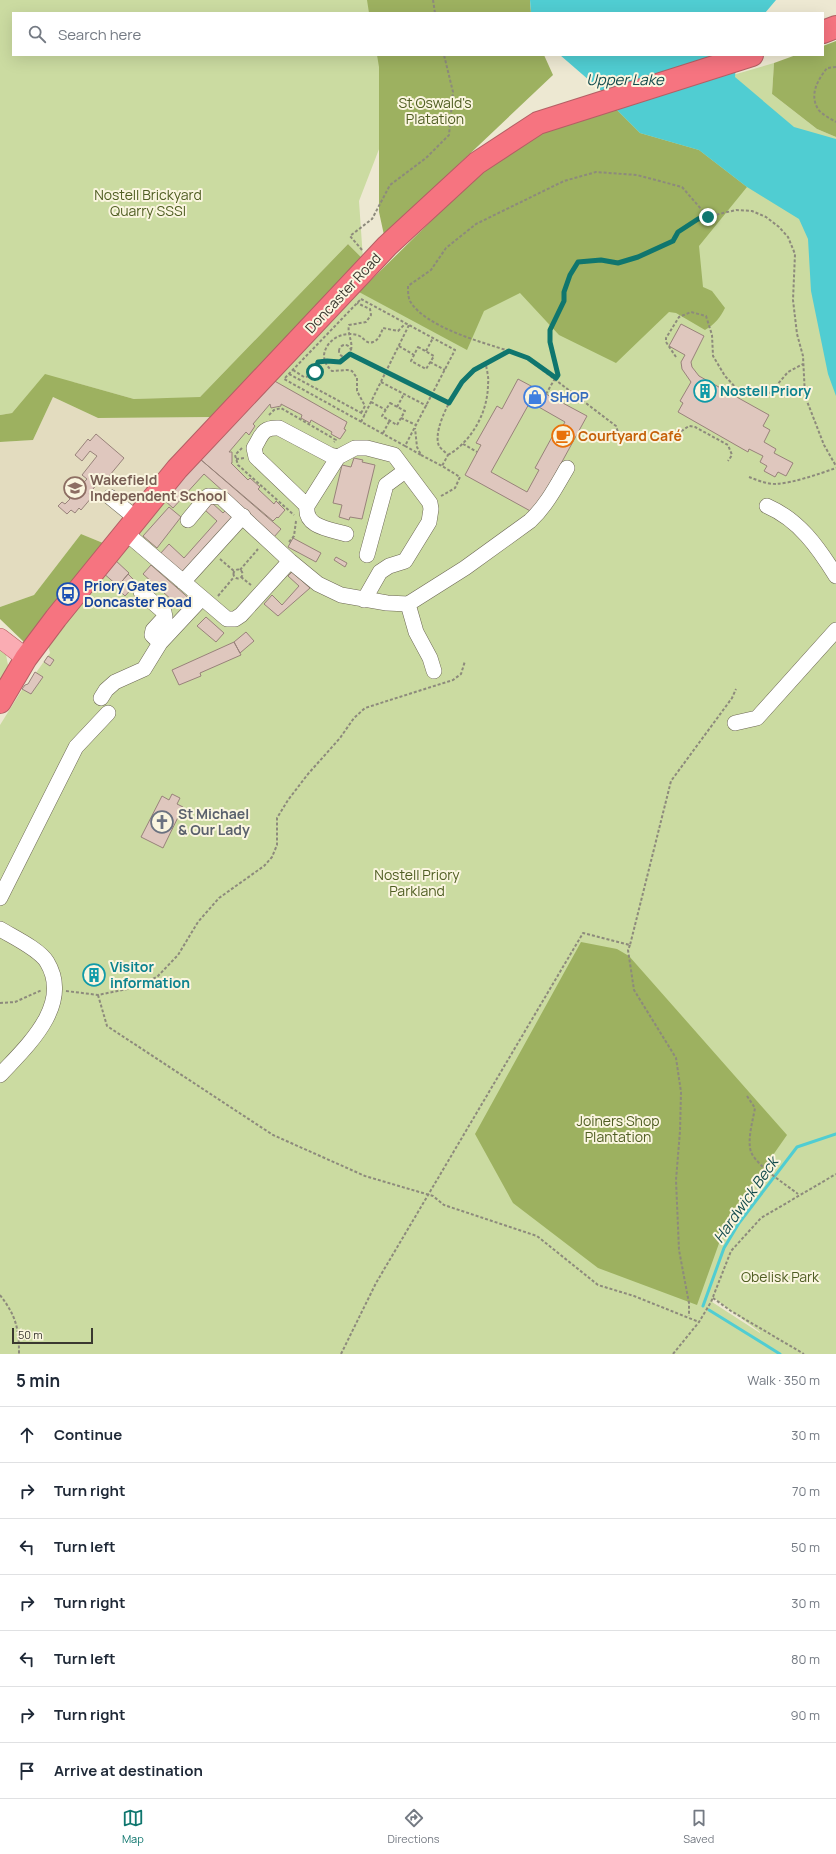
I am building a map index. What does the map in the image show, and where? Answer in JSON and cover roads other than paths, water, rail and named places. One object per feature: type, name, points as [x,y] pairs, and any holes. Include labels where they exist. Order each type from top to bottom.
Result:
[{"type":"highway","points":[[824,32],[836,27]]},
{"type":"highway","name":"Doncaster Road","points":[[0,702],[26,658],[56,618],[177,469],[372,262],[476,162],[538,124],[749,56]]},
{"type":"main road","points":[[0,638],[26,658]]},
{"type":"lane","points":[[307,506],[254,455],[254,448],[266,429],[269,427],[279,428],[332,455],[355,448],[367,448],[382,451],[394,456],[430,503],[431,516],[408,556],[401,563],[389,566],[380,572],[364,600]]},
{"type":"lane","points":[[332,455],[307,506],[306,513],[311,522],[318,526],[346,534]]},
{"type":"lane","points":[[188,520],[208,496],[221,497],[286,557],[326,589],[347,597],[387,604],[408,604],[465,568],[530,521],[553,493],[567,468]]},
{"type":"lane","points":[[366,555],[386,485],[405,471]]},
{"type":"lane","points":[[110,497],[132,526],[183,582],[227,618],[235,619],[242,615],[286,557]]},
{"type":"lane","points":[[767,506],[782,513],[808,535],[836,576]]},
{"type":"lane","points":[[183,582],[243,516]]},
{"type":"lane","points":[[141,592],[164,612],[165,617],[153,630],[152,635],[160,644]]},
{"type":"lane","points":[[100,698],[115,682],[144,669],[160,644],[206,602]]},
{"type":"lane","points":[[408,604],[416,632],[430,658],[434,671]]},
{"type":"lane","points":[[735,723],[757,718],[836,630]]},
{"type":"lane","points":[[0,898],[76,747],[108,713]]},
{"type":"lane","points":[[0,929],[40,954],[47,962],[54,990],[53,1001],[44,1023],[34,1038],[0,1075]]},
{"type":"water","points":[[530,0],[776,0],[766,12],[531,12]]},
{"type":"water","name":"Upper Lake","points":[[561,56],[737,56],[735,77],[794,127],[836,139],[836,396],[828,374],[811,291],[808,239],[799,219],[747,187],[699,150],[640,133],[616,109],[605,94]]},
{"type":"waterway","name":"Hardwick Beck","points":[[703,1306],[724,1248],[739,1223],[797,1147],[836,1134]]},
{"type":"waterway","name":"Hardwick Beck","points":[[709,1310],[780,1354]]},
{"type":"place","name":"Nostell Priory","points":[[705,391]]},
{"type":"place","name":"SHOP","points":[[535,397]]},
{"type":"place","name":"Courtyard Café","points":[[563,436]]},
{"type":"place","name":"Wakefield Independent School","points":[[75,488]]},
{"type":"place","name":"Priory Gates Doncaster Road","points":[[68,594]]},
{"type":"place","name":"St Michael & Our Lady","points":[[162,822]]},
{"type":"place","name":"Visitor information","points":[[94,975]]},
{"type":"park label","name":"St Oswald's Platation","points":[[435,112]]},
{"type":"park label","name":"Nostell Brickyard Quarry SSSI","points":[[148,204]]},
{"type":"park label","name":"Nostell Priory Parkland","points":[[417,884]]},
{"type":"park label","name":"Joiners Shop Plantation","points":[[618,1130]]},
{"type":"park label","name":"Obelisk Park","points":[[780,1277]]}]
